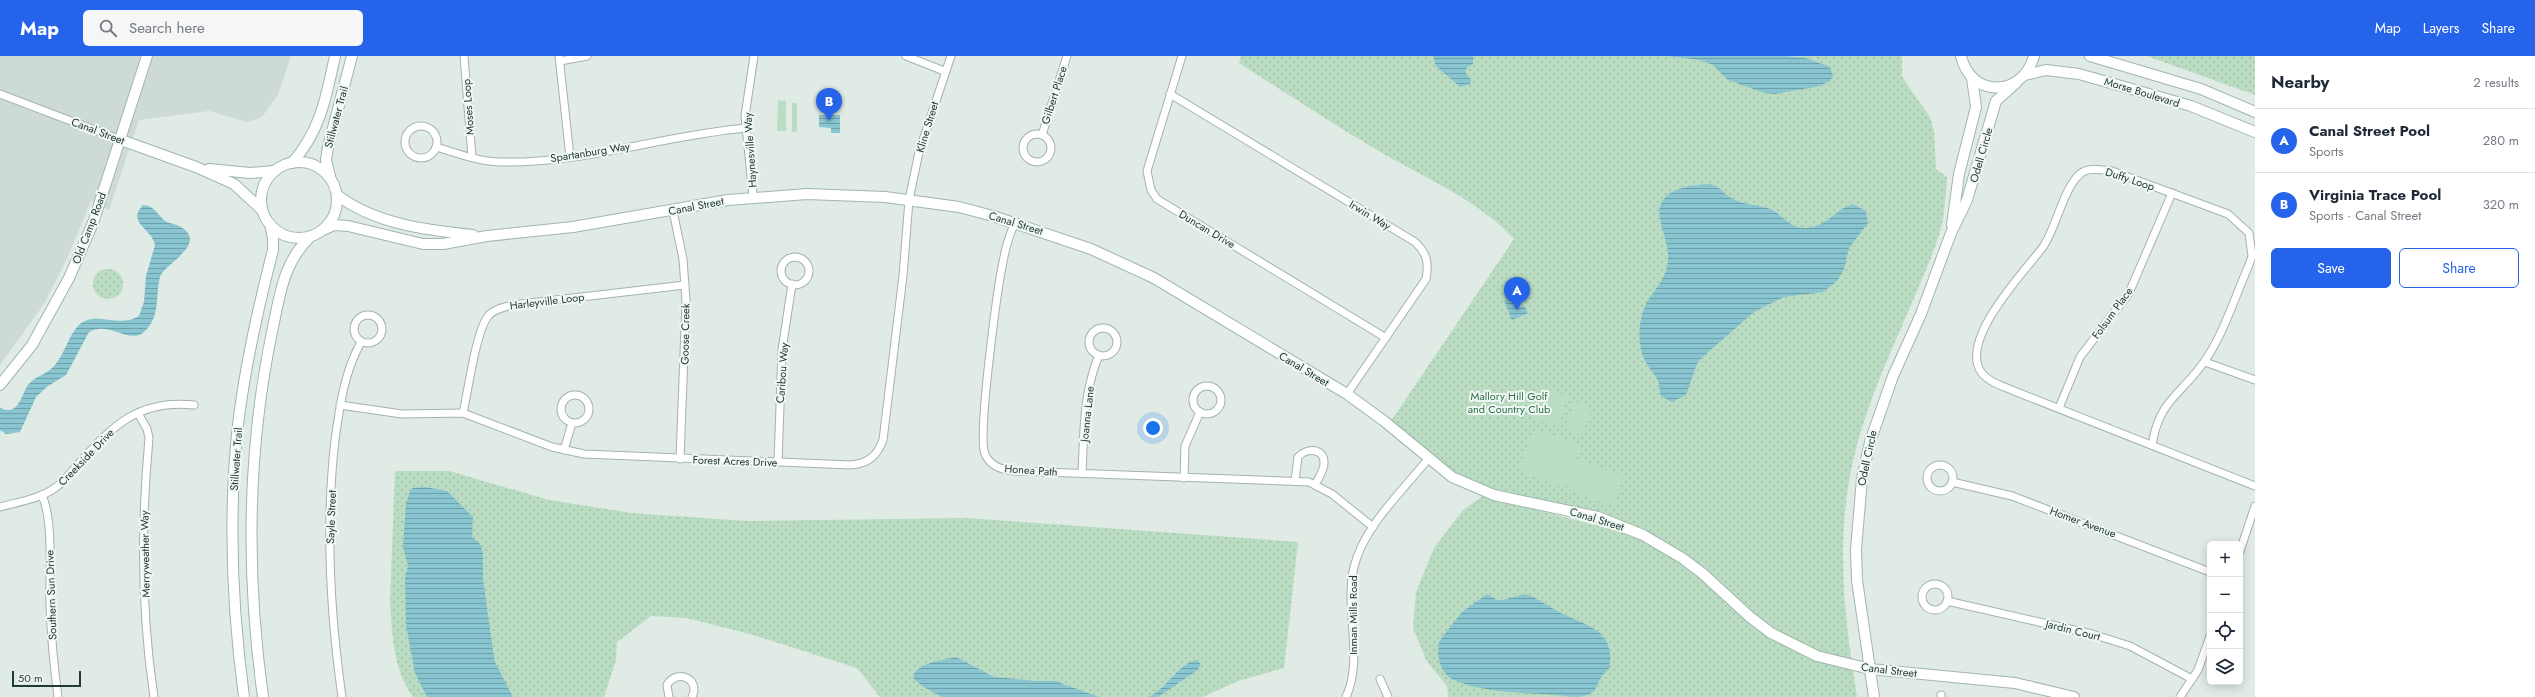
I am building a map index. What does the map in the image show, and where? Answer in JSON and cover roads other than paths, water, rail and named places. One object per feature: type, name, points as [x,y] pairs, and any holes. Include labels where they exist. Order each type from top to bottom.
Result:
[{"type":"street","name":"Old Camp Road","points":[[0,385],[32,345],[63,292],[93,223],[147,56]]},
{"type":"street","name":"Stillwater Trail","points":[[292,162],[308,145],[317,126],[335,56]]},
{"type":"street","name":"Stillwater Trail","points":[[330,178],[326,160],[328,147],[352,56]]},
{"type":"street","name":"Moses Loop","points":[[464,56],[472,157]]},
{"type":"street","points":[[570,157],[559,58],[587,56]]},
{"type":"street","name":"Haynesville Way","points":[[753,197],[746,128],[748,88],[754,56]]},
{"type":"street","points":[[906,56],[944,71]]},
{"type":"street","name":"Kline Street","points":[[910,200],[919,152],[944,71],[951,56]]},
{"type":"street","name":"Gilbert Place","points":[[1042,135],[1067,56]]},
{"type":"street","name":"Duncan Drive","points":[[1182,56],[1146,171],[1151,190],[1157,199],[1386,338]]},
{"type":"street","points":[[1952,56],[1962,60],[1972,78],[1982,85],[1994,88],[2006,87],[2017,82]]},
{"type":"street","points":[[2025,75],[2034,56]]},
{"type":"street","name":"Morse Boulevard","points":[[2090,56],[2201,89],[2255,112]]},
{"type":"street","name":"Morse Boulevard","points":[[2025,75],[2046,70],[2079,74],[2191,106],[2255,132]]},
{"type":"street","name":"Odell Circle","points":[[1874,697],[1857,580],[1856,550],[1862,479],[1880,410],[1921,314],[1951,233],[1967,200],[1996,101],[2025,75]]},
{"type":"street","name":"Odell Circle","points":[[1951,233],[1957,181],[1976,107],[1972,78]]},
{"type":"street","name":"Canal Street","points":[[0,94],[196,167],[234,184],[262,210]]},
{"type":"street","name":"Irwin Way","points":[[1170,94],[1408,238],[1422,249],[1427,258],[1426,280],[1347,394]]},
{"type":"street","points":[[417,126],[426,127],[434,133],[436,147],[433,152],[424,157],[413,155],[406,147],[406,136],[417,126]]},
{"type":"street","name":"Spartanburg Way","points":[[436,147],[472,157],[501,162],[570,157],[718,130],[746,128]]},
{"type":"street","points":[[292,162],[314,165],[330,178],[337,195],[334,214],[323,230],[311,236],[289,237],[279,232],[270,224],[262,210],[263,189],[274,171],[292,162]]},
{"type":"street","name":"Canal Street","points":[[196,167],[233,172],[274,171]]},
{"type":"street","name":"Duffy Loop","points":[[2152,445],[2156,424],[2170,400],[2205,362],[2249,265],[2252,256],[2251,244],[2248,233],[2228,214],[2112,171],[2093,169],[2080,174],[2070,186],[2059,216],[2043,246],[1996,305],[1978,348],[1978,363],[1980,371],[1987,379],[2059,408],[2255,486]]},
{"type":"street","name":"Folsum Place","points":[[2059,408],[2080,357],[2130,293],[2172,193]]},
{"type":"street","name":"Canal Street","points":[[323,230],[334,225],[348,226],[412,242],[443,244],[487,236],[573,227],[753,197],[850,194],[959,207],[1015,222],[1091,249],[1154,278],[1347,394],[1384,421],[1428,459],[1452,477],[1494,495],[1598,517],[1643,535],[1682,558],[1702,573],[1750,617],[1771,633],[1817,656],[1870,669],[2015,684],[2074,697]]},
{"type":"street","name":"Canal Street","points":[[337,195],[366,214],[415,226],[487,236]]},
{"type":"street","name":"Forest Acres Drive","points":[[340,405],[402,414],[463,413],[564,450],[608,456],[859,464],[874,456],[880,448],[883,440],[901,292],[910,200]]},
{"type":"street","name":"Goose Creek","points":[[672,211],[685,285],[686,323],[680,458]]},
{"type":"street","name":"Honea Path","points":[[1015,222],[1002,270],[982,433],[983,449],[989,461],[1004,470],[1295,481],[1316,485],[1332,494],[1373,528]]},
{"type":"street","name":"Stillwater Trail","points":[[244,697],[238,658],[232,573],[234,475],[238,426],[249,356],[273,250],[273,238],[270,224]]},
{"type":"street","points":[[412,242],[415,226]]},
{"type":"street","name":"Stillwater Trail","points":[[262,697],[254,618],[251,552],[252,487],[258,420],[268,354],[284,278],[298,248],[311,236]]},
{"type":"street","name":"Caribou Way","points":[[778,462],[782,350],[792,284]]},
{"type":"street","name":"Harleyville Loop","points":[[463,413],[481,332],[489,315],[496,310],[512,305],[685,285]]},
{"type":"street","name":"Sayle Street","points":[[342,697],[334,631],[330,555],[334,456],[340,405],[347,371],[361,342]]},
{"type":"street","name":"Joanna Lane","points":[[1082,473],[1086,400],[1089,381],[1099,355]]},
{"type":"street","points":[[2205,362],[2255,380]]},
{"type":"street","name":"Creekside Drive","points":[[0,507],[42,495],[56,488],[119,423],[138,413],[166,404],[194,405]]},
{"type":"street","points":[[1184,478],[1185,446],[1200,412]]},
{"type":"street","name":"Merryweather Way","points":[[138,413],[147,429],[149,438],[143,516],[143,558],[147,628],[154,697]]},
{"type":"street","points":[[564,450],[572,423]]},
{"type":"street","points":[[1295,481],[1298,457],[1306,450],[1312,450],[1321,455],[1324,460],[1324,465],[1316,485]]},
{"type":"street","name":"Inman Mills Road","points":[[1346,697],[1351,684],[1353,670],[1351,593],[1354,566],[1360,549],[1373,528],[1428,459]]},
{"type":"street","name":"Homer Avenue","points":[[1952,482],[2012,496],[2207,571]]},
{"type":"street","name":"Southern Sun Drive","points":[[42,495],[46,504],[49,525],[50,607],[58,697]]},
{"type":"street","points":[[2243,542],[2255,506]]},
{"type":"street","name":"Jardin Court","points":[[1947,601],[2092,634],[2130,646],[2192,679]]},
{"type":"street","points":[[2180,697],[2198,670],[2207,644]]},
{"type":"street","points":[[669,697],[667,685],[674,677],[679,676],[689,679],[692,683],[694,688],[692,697]]},
{"type":"street","points":[[1380,679],[1388,697]]},
{"type":"water","points":[[1433,56],[1473,56],[1473,64],[1467,67],[1465,72],[1471,80],[1470,84],[1460,87],[1436,66]]},
{"type":"water","points":[[1667,56],[1784,56],[1806,58],[1830,67],[1833,76],[1830,81],[1820,86],[1775,94],[1765,93],[1728,80],[1713,65],[1700,60]]},
{"type":"water","points":[[819,115],[840,115],[840,133],[831,133],[831,128],[819,127]]},
{"type":"water","points":[[1709,184],[1719,188],[1728,196],[1736,200],[1773,210],[1787,222],[1798,227],[1805,228],[1819,225],[1853,204],[1866,211],[1868,223],[1849,248],[1844,269],[1837,281],[1823,292],[1784,297],[1754,312],[1698,361],[1686,395],[1672,402],[1661,396],[1658,381],[1642,354],[1639,338],[1642,314],[1649,299],[1666,272],[1668,261],[1668,250],[1660,219],[1662,201],[1667,195],[1674,191],[1692,186]]},
{"type":"water","points":[[143,205],[151,207],[167,222],[184,229],[189,235],[190,242],[187,248],[168,266],[160,277],[153,320],[144,332],[138,335],[125,335],[104,329],[96,329],[89,332],[66,375],[48,386],[36,397],[20,432],[6,434],[0,430],[0,408],[11,410],[18,404],[28,385],[34,379],[49,371],[55,365],[78,326],[84,321],[91,319],[123,321],[139,316],[144,302],[146,276],[155,245],[153,239],[139,221],[137,216]]},
{"type":"water","points":[[1516,296],[1520,307],[1525,306],[1528,313],[1512,320],[1504,301]]},
{"type":"water","points":[[425,487],[447,491],[473,517],[472,537],[480,544],[483,553],[483,579],[495,662],[513,697],[427,697],[415,673],[406,625],[405,578],[408,566],[403,547],[406,504],[410,491],[413,488]]},
{"type":"water","points":[[1487,594],[1497,600],[1503,600],[1525,594],[1598,632],[1604,638],[1608,646],[1610,656],[1609,669],[1600,679],[1593,692],[1582,696],[1573,697],[1497,691],[1467,685],[1449,677],[1445,673],[1440,663],[1438,651],[1440,640],[1462,612]]},
{"type":"water","points":[[956,657],[994,677],[1036,681],[1055,681],[1099,697],[942,697],[922,686],[913,678],[915,673],[924,666]]},
{"type":"water","points":[[1198,660],[1201,665],[1195,672],[1158,697],[1148,697],[1161,688],[1185,665]]},
{"type":"place","name":"Virginia Trace Pool","points":[[829,121]]},
{"type":"place","name":"Canal Street Pool","points":[[1517,310]]},
{"type":"park label","name":"Mallory Hill Golf and Country Club","points":[[1509,402]]}]
